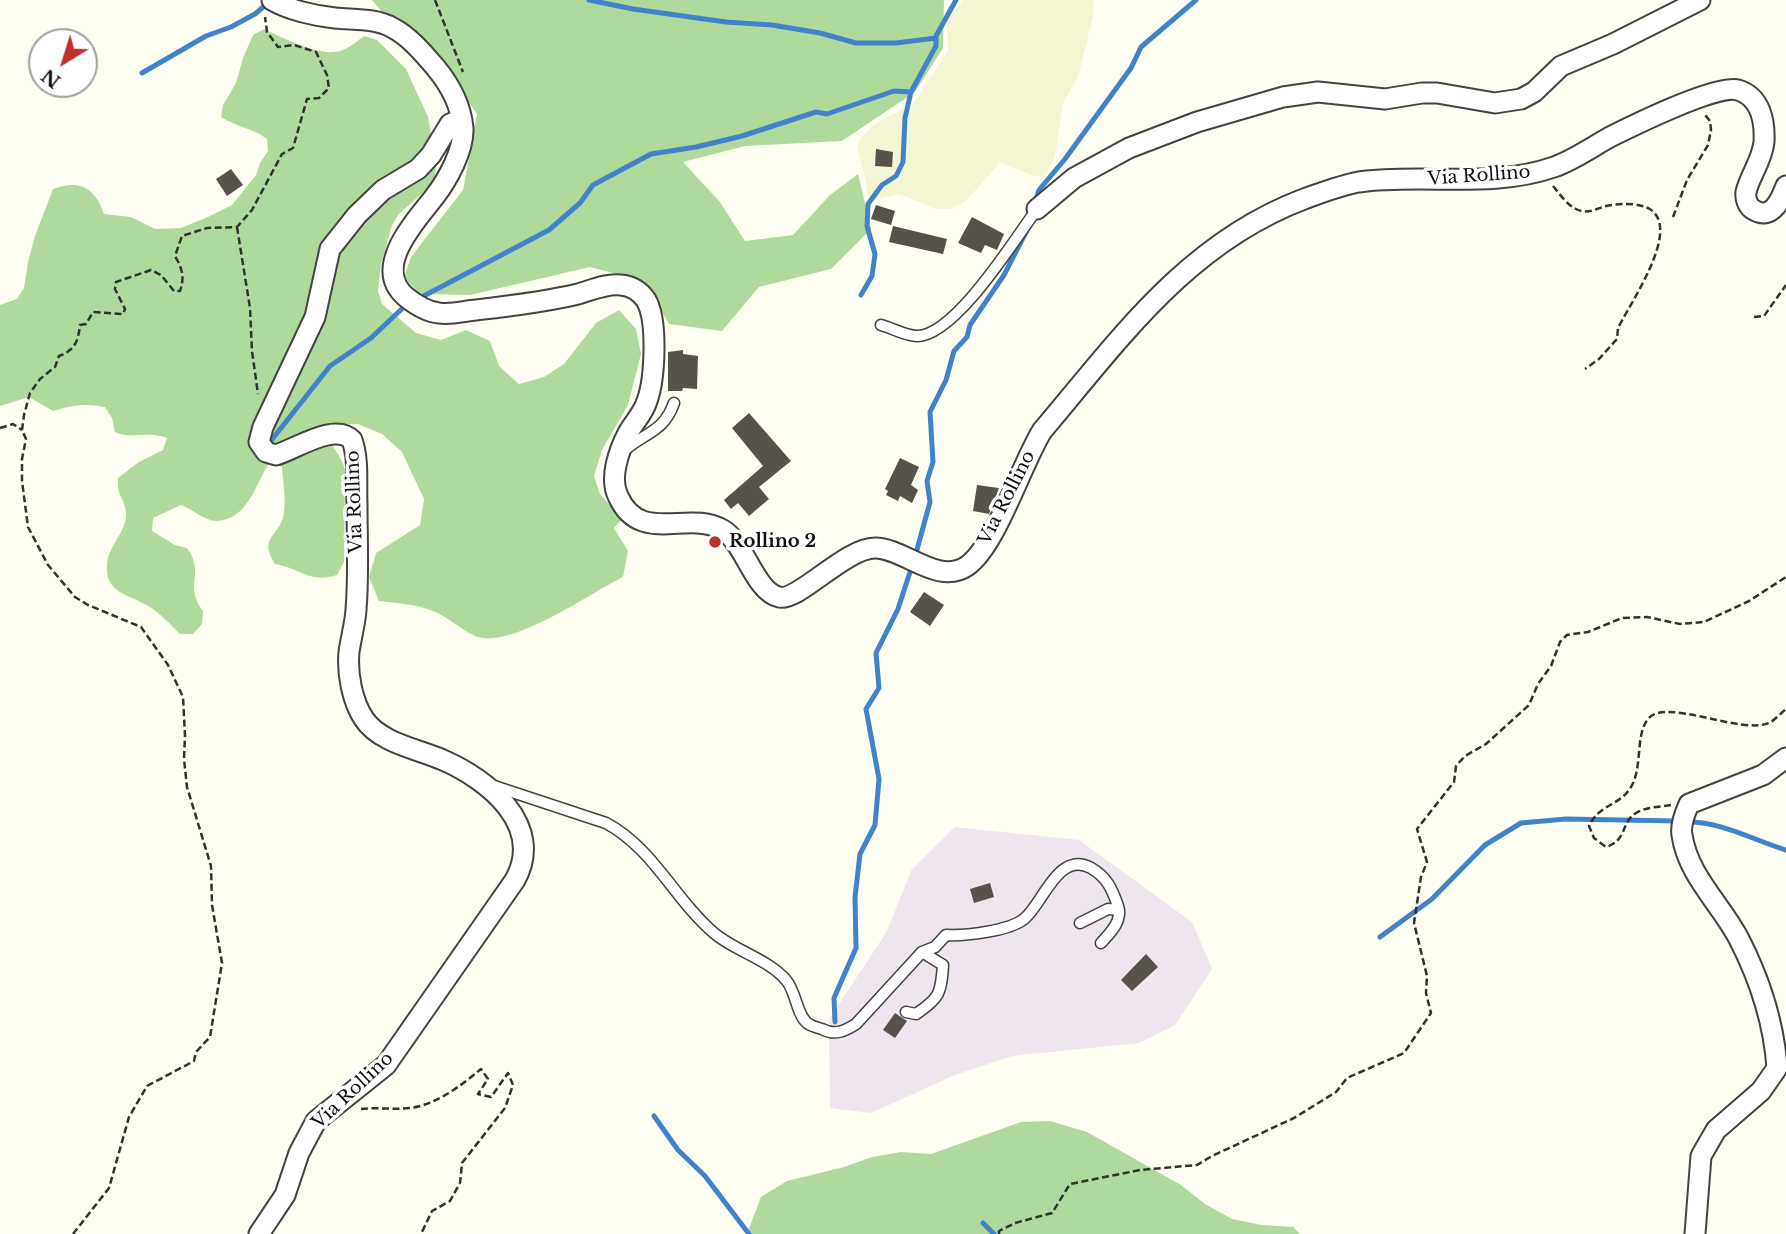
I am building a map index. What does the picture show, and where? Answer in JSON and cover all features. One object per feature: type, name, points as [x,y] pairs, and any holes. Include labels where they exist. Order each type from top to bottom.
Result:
[{"type":"street","points":[[1037,209],[1074,178],[1129,148],[1197,122],[1283,97],[1318,92],[1385,99],[1437,93],[1495,103],[1521,99],[1534,92],[1561,66],[1613,44],[1700,0]]},
{"type":"street","name":"Via Rollino","points":[[268,5],[331,18],[368,20],[397,30],[426,57],[452,91],[461,119],[463,137],[450,173],[405,234],[395,259],[395,283],[400,291],[418,306],[442,314],[547,300],[611,285],[635,289],[644,297],[653,327],[653,366],[648,400],[628,434],[613,479],[618,498],[632,516],[640,521],[653,524],[703,524],[722,529],[734,540],[768,591],[787,598],[836,564],[875,548],[927,567],[948,571],[967,566],[976,557],[999,521],[1032,446],[1042,431],[1158,296],[1186,269],[1230,236],[1292,204],[1359,182],[1468,179],[1533,173],[1572,159],[1635,124],[1730,89],[1748,95],[1759,108],[1763,118],[1764,137],[1760,161],[1746,192],[1747,203],[1755,211],[1771,211],[1786,186]]},
{"type":"street","name":"Via Rollino","points":[[259,1234],[285,1195],[299,1153],[316,1121],[386,1065],[522,868],[525,846],[519,823],[496,795],[481,781],[446,761],[374,730],[365,721],[354,697],[349,654],[356,612],[358,547],[357,463],[352,440],[344,434],[333,433],[276,456],[266,452],[259,442],[263,427],[315,317],[330,249],[383,190],[418,169],[431,155],[450,124],[461,119]]},
{"type":"street","points":[[1695,1234],[1701,1156],[1716,1130],[1761,1091],[1777,1068],[1776,1042],[1752,968],[1738,936],[1700,881],[1681,834],[1689,804],[1763,775],[1786,758]]},
{"type":"lane","points":[[881,325],[918,337],[947,323],[967,305],[1037,209]]},
{"type":"lane","points":[[621,453],[659,429],[669,417],[674,403]]},
{"type":"lane","name":"Via Rollino","points":[[481,781],[622,832],[698,918],[716,935],[787,981],[807,1022],[829,1033],[844,1031],[856,1024],[922,952],[935,947],[946,936],[968,936],[1025,919],[1059,873],[1072,865],[1088,866],[1107,880],[1119,910]]},
{"type":"lane","points":[[1080,923],[1108,909],[1119,910],[1115,928],[1101,943]]},
{"type":"lane","points":[[906,1012],[916,1014],[932,1003],[941,991],[943,965],[922,952]]},
{"type":"path","points":[[435,0],[464,76]]},
{"type":"path","points":[[22,430],[30,393],[54,366],[59,356],[70,352],[78,340],[80,325],[86,324],[93,313],[122,314],[125,309],[116,289],[116,282],[151,270],[162,275],[174,290],[180,291],[183,268],[175,256],[182,236],[207,228],[237,227],[252,210],[282,155],[293,148],[307,100],[320,98],[329,88],[327,75],[316,52],[294,45],[278,47],[267,33],[268,5]]},
{"type":"path","points":[[1673,217],[1687,180],[1707,145],[1711,130],[1710,121],[1689,102]]},
{"type":"path","points":[[1533,173],[1550,183],[1576,209],[1586,212],[1611,205],[1635,203],[1653,212],[1659,219],[1662,231],[1658,244],[1638,292],[1618,328],[1617,339],[1599,359],[1584,369]]},
{"type":"path","points":[[237,227],[250,308],[258,394]]},
{"type":"path","points":[[1754,317],[1763,316],[1786,285]]},
{"type":"path","points":[[0,428],[13,424],[22,430],[26,439],[22,470],[28,527],[48,565],[75,597],[141,627],[168,666],[183,697],[187,787],[211,866],[212,905],[222,963],[210,1037],[196,1052],[194,1061],[147,1086],[129,1117],[108,1188],[73,1234]]},
{"type":"path","points":[[999,1234],[999,1231],[1015,1223],[1052,1213],[1070,1184],[1140,1170],[1197,1165],[1294,1118],[1336,1092],[1347,1078],[1404,1053],[1431,1013],[1426,993],[1427,976],[1414,923],[1421,877],[1427,862],[1417,829],[1454,782],[1456,766],[1465,756],[1486,744],[1529,705],[1538,684],[1551,666],[1560,642],[1567,635],[1588,632],[1622,618],[1647,617],[1680,624],[1704,622],[1749,601],[1786,577]]},
{"type":"path","points":[[1689,804],[1650,808],[1635,814],[1616,844],[1606,847],[1594,838],[1589,826],[1595,814],[1624,797],[1632,785],[1648,718],[1659,712],[1678,712],[1743,726],[1769,723],[1786,709]]},
{"type":"path","points":[[359,1109],[379,1106],[411,1108],[455,1091],[481,1069],[488,1079],[478,1094],[491,1097],[508,1073],[513,1085],[505,1108],[462,1163],[460,1183],[450,1201],[432,1211],[421,1234]]},
{"type":"shaded area","points":[[955,827],[1079,840],[1192,922],[1212,969],[1175,1025],[1139,1043],[1012,1056],[955,1075],[871,1113],[830,1108],[829,1019],[886,933],[912,869]]},
{"type":"green space","points":[[372,0],[944,0],[943,48],[915,92],[842,141],[745,146],[683,162],[720,202],[745,241],[793,235],[830,195],[858,174],[871,229],[831,269],[759,287],[722,331],[669,324],[644,281],[590,267],[470,295],[419,294],[404,277],[411,257],[463,190],[477,114],[437,57],[388,19]]},
{"type":"green space","points":[[964,0],[1094,0],[1093,16],[1078,77],[1063,103],[1055,156],[1049,170],[1045,175],[1037,177],[1000,163],[965,202],[951,209],[936,209],[899,194],[875,200],[868,196],[857,150],[859,141],[870,128],[883,119],[909,110],[948,51],[947,19]]},
{"type":"green space","points":[[264,29],[302,46],[332,52],[346,49],[364,36],[377,40],[406,69],[428,117],[436,163],[435,177],[428,188],[399,214],[392,225],[381,264],[378,291],[382,304],[416,333],[441,340],[466,330],[490,341],[499,366],[519,384],[544,377],[564,364],[596,323],[619,310],[636,329],[641,354],[628,405],[602,450],[594,476],[600,494],[622,519],[614,528],[628,551],[623,577],[529,628],[490,638],[475,636],[433,611],[379,601],[369,577],[376,553],[420,525],[424,499],[402,452],[382,434],[358,424],[337,425],[328,435],[345,470],[344,562],[337,575],[312,577],[275,564],[268,547],[282,521],[285,496],[282,467],[270,462],[244,507],[227,519],[212,520],[181,505],[153,518],[152,531],[175,545],[187,548],[195,565],[195,594],[203,611],[202,624],[193,634],[180,634],[157,612],[119,592],[109,581],[108,556],[126,520],[118,478],[139,462],[163,450],[167,438],[115,432],[112,418],[105,407],[79,405],[53,411],[29,397],[0,406],[0,305],[17,299],[24,288],[35,236],[53,189],[71,185],[85,188],[96,198],[104,214],[131,217],[155,229],[181,228],[232,205],[256,175],[268,151],[267,139],[221,117],[223,105],[236,83],[253,35]]},
{"type":"green space","points":[[1050,1121],[1087,1132],[1181,1185],[1205,1204],[1232,1219],[1293,1227],[1300,1234],[747,1234],[761,1197],[787,1181],[872,1157],[901,1152],[931,1154],[1021,1122]]},
{"type":"building","points":[[876,149],[893,152],[892,167],[875,166]]},
{"type":"building","points":[[231,169],[243,185],[227,196],[216,179]]},
{"type":"building","points":[[876,205],[895,211],[891,225],[871,219]]},
{"type":"building","points":[[972,217],[1004,234],[997,250],[985,245],[981,253],[958,243]]},
{"type":"building","points":[[893,226],[947,239],[943,254],[889,242]]},
{"type":"building","points":[[683,350],[683,354],[698,356],[697,389],[668,391],[668,352]]},
{"type":"building","points":[[749,413],[791,461],[759,487],[769,499],[749,516],[738,503],[731,509],[724,500],[763,466],[732,428]]},
{"type":"building","points":[[900,458],[919,467],[911,485],[918,490],[912,503],[900,496],[898,501],[886,495],[888,491],[885,489]]},
{"type":"building","points":[[977,485],[999,488],[989,514],[973,511]]},
{"type":"building","points":[[924,592],[944,605],[930,626],[910,612]]},
{"type":"building","points":[[990,883],[994,897],[974,903],[970,889]]},
{"type":"building","points":[[1146,954],[1158,967],[1132,991],[1121,980]]},
{"type":"building","points":[[895,1013],[907,1021],[895,1038],[883,1030]]},
{"type":"waterway","points":[[589,0],[726,22],[772,25],[820,33],[856,43],[896,43],[936,38]]},
{"type":"waterway","points":[[861,295],[872,276],[875,254],[867,226],[868,204],[882,185],[896,176],[903,162],[905,118],[911,92],[936,46],[936,36],[956,0]]},
{"type":"waterway","points":[[1035,203],[1039,190],[1131,68],[1141,47],[1196,0]]},
{"type":"waterway","points":[[142,73],[206,36],[255,14],[270,1]]},
{"type":"waterway","points":[[416,300],[549,230],[580,203],[593,185],[651,154],[742,136],[816,112],[827,114],[894,91],[911,92]]},
{"type":"waterway","points":[[915,557],[930,502],[927,481],[933,462],[930,412],[946,380],[954,351],[967,337],[970,325],[1004,275],[1026,232]]},
{"type":"waterway","points":[[270,442],[330,366],[371,338],[407,304]]},
{"type":"waterway","points":[[835,1022],[834,998],[856,948],[855,897],[860,854],[875,825],[879,779],[866,709],[879,688],[876,653],[898,609],[912,566]]},
{"type":"waterway","points":[[1380,937],[1432,899],[1485,845],[1521,823],[1566,819],[1678,821]]},
{"type":"waterway","points":[[1688,822],[1726,828],[1786,850]]},
{"type":"waterway","points":[[654,1116],[678,1150],[705,1176],[749,1234]]},
{"type":"waterway","points":[[983,1223],[994,1234]]},
{"type":"place","name":"Rollino 2","points":[[715,542]]}]
